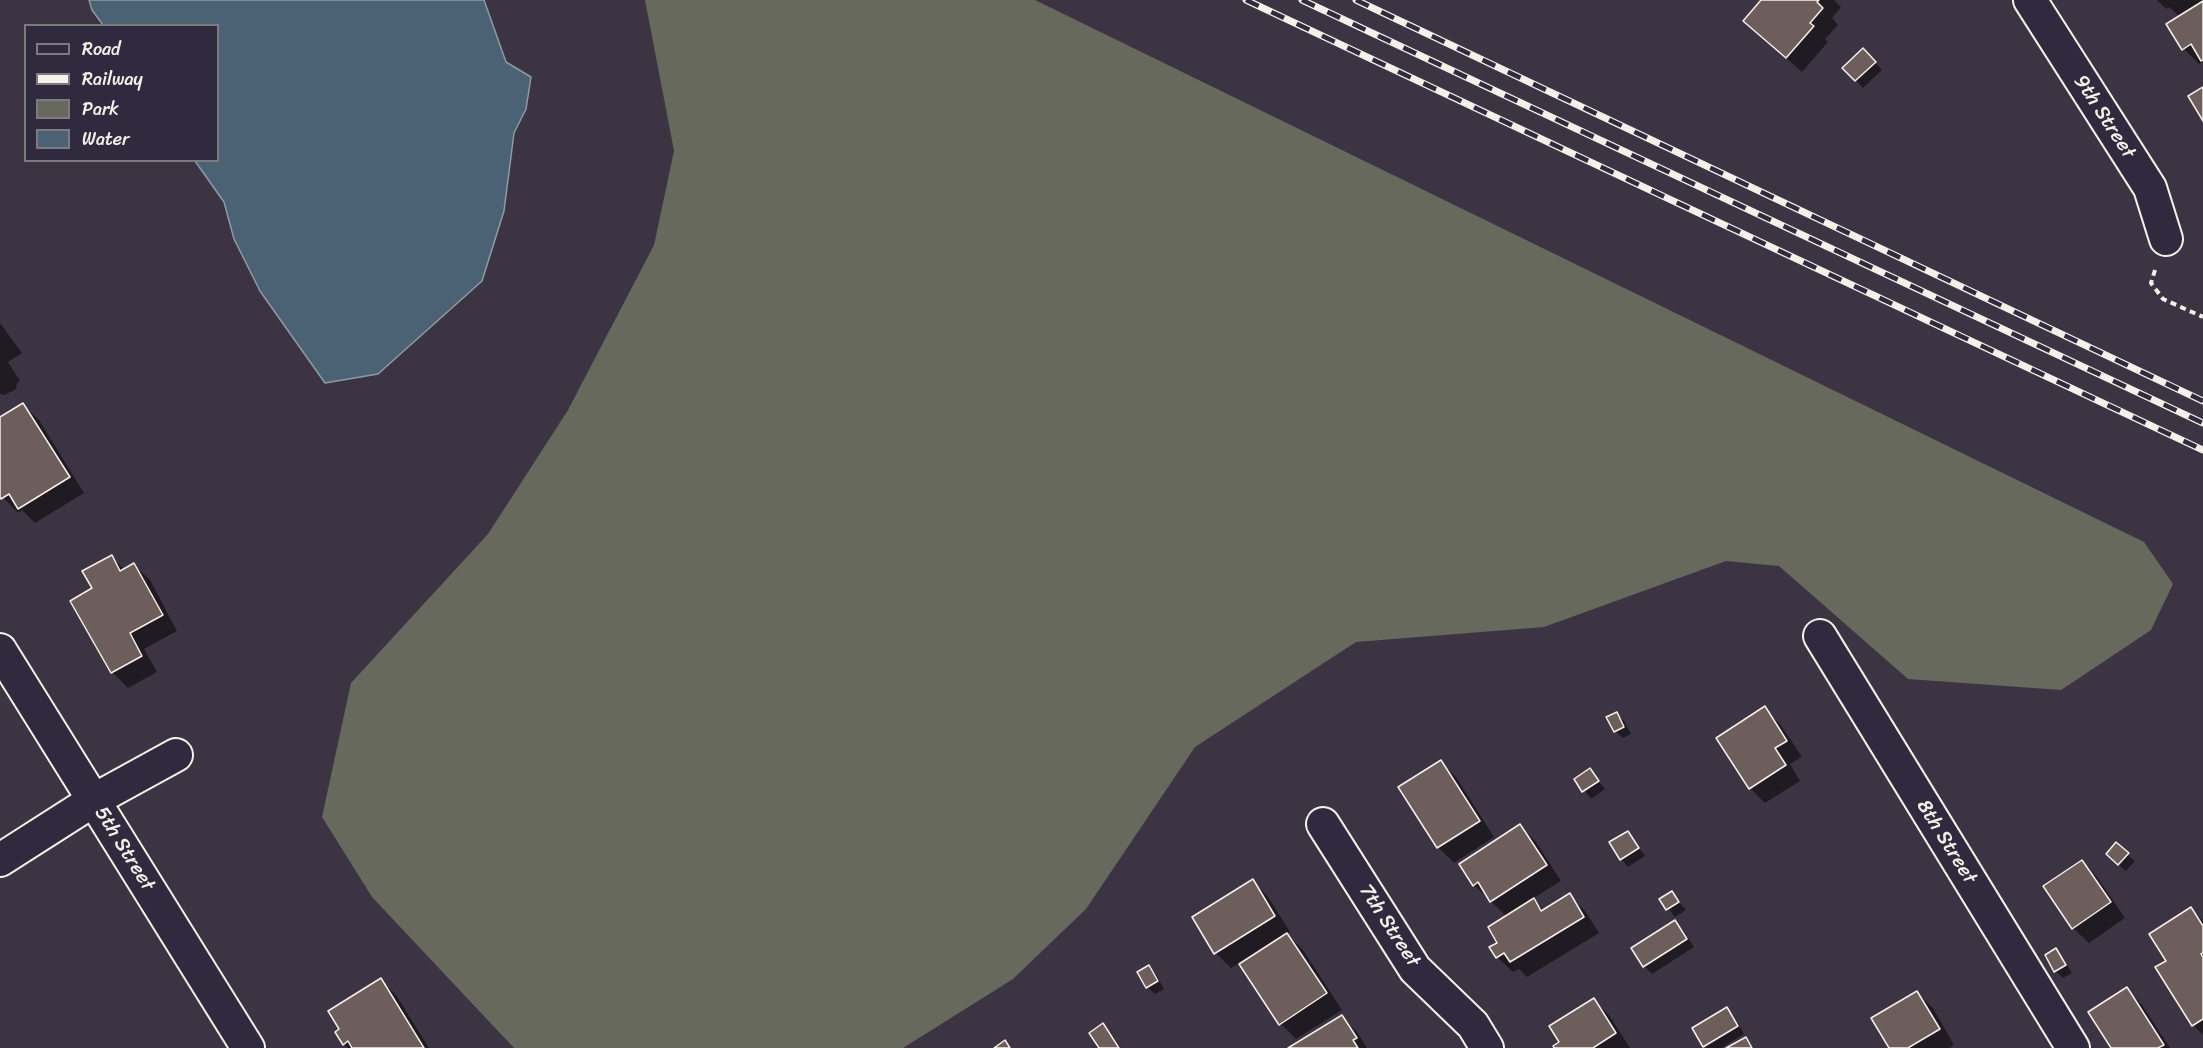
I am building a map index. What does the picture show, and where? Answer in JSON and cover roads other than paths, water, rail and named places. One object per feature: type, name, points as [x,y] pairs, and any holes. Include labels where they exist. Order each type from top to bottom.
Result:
[{"type":"street","name":"9th Street","points":[[2030,0],[2151,188],[2166,239]]},
{"type":"street","name":"8th Street","points":[[1820,636],[2073,1048]]},
{"type":"street","name":"5th Street","points":[[0,650],[248,1048]]},
{"type":"street","points":[[0,860],[94,800],[176,755]]},
{"type":"street","name":"7th Street","points":[[1323,824],[1415,969],[1473,1025],[1487,1048]]},
{"type":"water","points":[[89,0],[484,0],[506,62],[531,77],[526,109],[514,133],[504,211],[482,281],[378,374],[325,383],[260,291],[234,239],[224,202],[196,162],[219,162],[219,24],[102,24],[92,10]]},
{"type":"railway","points":[[1246,0],[2203,450]]},
{"type":"railway","points":[[1302,0],[2203,423]]},
{"type":"railway","points":[[1356,0],[2203,401]]}]
